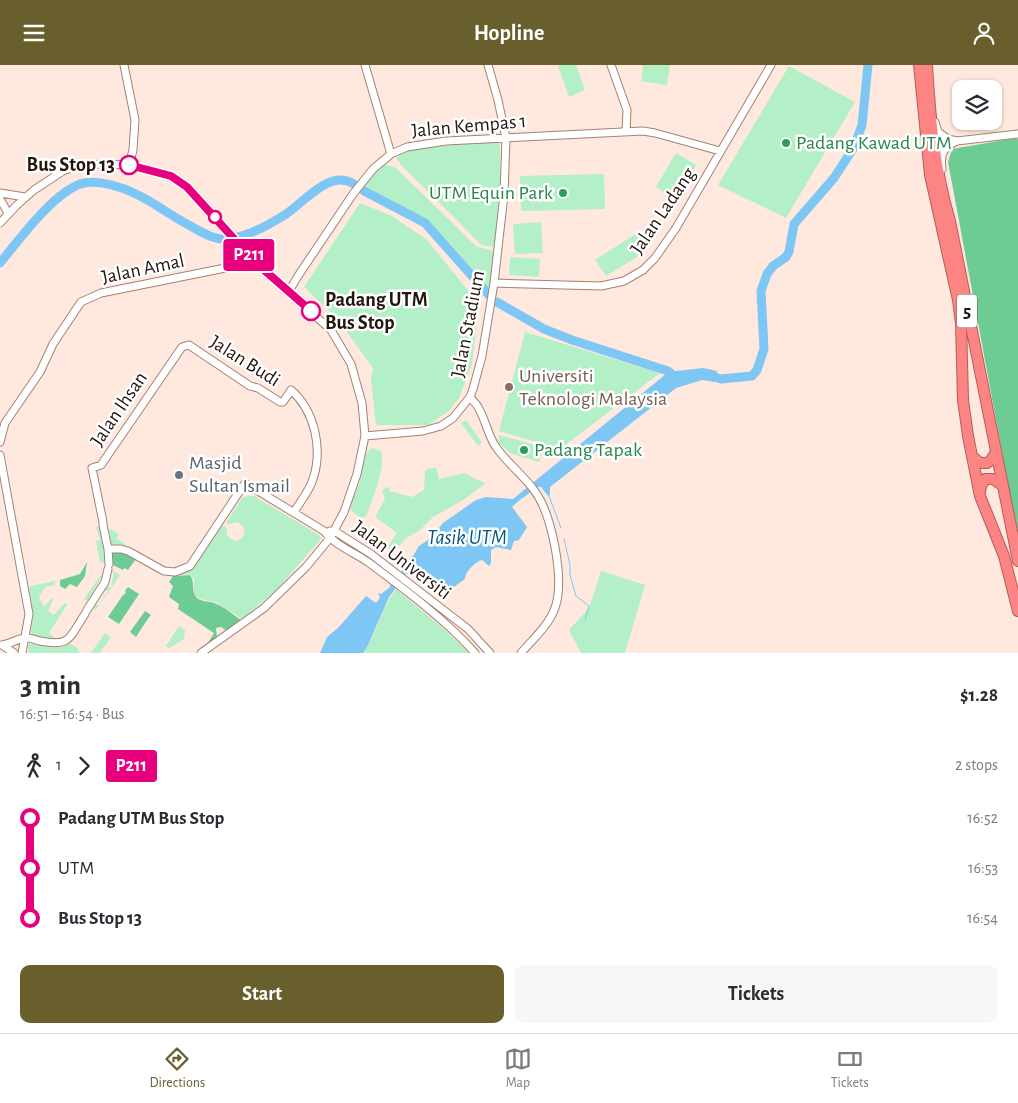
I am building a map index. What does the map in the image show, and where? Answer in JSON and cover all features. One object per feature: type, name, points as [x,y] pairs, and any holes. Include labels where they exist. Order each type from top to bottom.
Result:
[{"type":"highway","points":[[914,65],[922,141],[930,175]]},
{"type":"highway","name":"5","points":[[919,65],[930,175],[958,300],[963,400],[972,457],[980,496],[1004,556],[1018,611]]},
{"type":"highway","name":"5","points":[[927,65],[934,143],[945,204],[1018,561]]},
{"type":"highway","points":[[972,457],[980,463],[987,463],[992,460],[996,452]]},
{"type":"highway","points":[[980,496],[981,487],[985,479],[993,479],[1002,485]]},
{"type":"street","points":[[124,65],[135,120],[133,151],[129,165]]},
{"type":"street","points":[[365,65],[391,154]]},
{"type":"street","name":"Jalan Stadium","points":[[365,436],[432,430],[453,418],[470,397],[473,389],[482,356],[494,283],[504,195],[506,138],[498,99],[488,65]]},
{"type":"street","points":[[611,65],[627,110],[626,131]]},
{"type":"street","name":"Jalan Ladang","points":[[494,283],[601,286],[624,281],[643,270],[655,258],[676,228],[771,65]]},
{"type":"street","points":[[928,82],[938,132],[948,139],[957,141]]},
{"type":"street","name":"Jalan Kempas 1","points":[[290,291],[355,191],[373,169],[391,154],[407,147],[446,141],[626,131],[656,133],[720,151]]},
{"type":"street","points":[[950,221],[941,162],[942,155],[948,145],[957,141],[1018,134]]},
{"type":"street","points":[[0,223],[25,197],[63,171],[74,167],[101,164],[129,165],[161,173],[178,180],[199,199],[255,262],[331,329],[351,364],[362,403],[365,436],[352,489],[344,512],[332,535],[306,567],[264,608],[201,653]]},
{"type":"street","points":[[0,196],[25,197]]},
{"type":"street","points":[[0,196],[16,205]]},
{"type":"street","points":[[0,196],[8,213]]},
{"type":"street","name":"Jalan Amal","points":[[0,442],[5,423],[40,373],[53,344],[81,302],[101,293],[255,262]]},
{"type":"street","name":"Jalan Budi","points":[[169,364],[182,347],[189,345],[250,386],[258,388],[280,402],[283,402],[291,390],[304,403],[315,434],[318,455],[313,480],[294,512]]},
{"type":"street","name":"Jalan Ihsan","points":[[108,549],[92,468],[101,465],[169,364]]},
{"type":"street","points":[[473,389],[490,438],[497,449],[538,495],[553,535],[556,555],[557,592],[555,608],[548,623],[521,653]]},
{"type":"street","points":[[470,397],[478,407]]},
{"type":"street","points":[[0,455],[28,614],[26,637],[22,653]]},
{"type":"street","name":"Jalan Universiti","points":[[108,549],[128,551],[164,571],[175,572],[190,566],[246,483],[324,531],[371,554],[468,629],[490,653]]},
{"type":"street","name":"Jalan Universiti","points":[[332,535],[445,624],[475,653]]},
{"type":"street","points":[[1,644],[10,644],[26,637],[57,644],[63,643],[68,639],[105,582],[108,567],[108,549]]},
{"type":"street","points":[[1,644],[14,653]]},
{"type":"green space","points":[[576,65],[585,90],[569,97],[558,66]]},
{"type":"green space","points":[[643,65],[670,65],[667,85],[641,81]]},
{"type":"green space","name":"Padang Kawad UTM","points":[[789,66],[855,102],[786,218],[718,185]]},
{"type":"green space","points":[[1018,139],[1018,531],[948,162],[952,149]]},
{"type":"green space","points":[[499,142],[500,146],[500,200],[496,244],[493,247],[481,245],[397,159],[400,153],[411,149]]},
{"type":"green space","points":[[676,153],[696,165],[676,199],[656,187]]},
{"type":"green space","points":[[383,164],[395,167],[477,247],[491,250],[494,253],[490,295],[426,221],[365,189],[364,186]]},
{"type":"green space","name":"UTM Equin Park","points":[[604,174],[605,209],[521,211],[520,176]]},
{"type":"green space","points":[[360,203],[392,216],[427,240],[479,304],[472,364],[459,398],[449,411],[428,425],[376,425],[371,379],[373,368],[336,317],[304,287]]},
{"type":"green space","points":[[541,222],[543,253],[515,254],[513,224]]},
{"type":"green space","points":[[637,233],[648,248],[606,276],[595,260]]},
{"type":"green space","name":"UTM Equin Park","points":[[510,257],[540,259],[539,277],[509,275]]},
{"type":"green space","points":[[525,332],[660,373],[560,449],[499,431]]},
{"type":"green space","points":[[466,420],[482,442],[478,446],[461,423]]},
{"type":"green space","name":"Padang Tapak","points":[[499,435],[543,447],[539,462],[510,453],[499,443]]},
{"type":"green space","points":[[372,448],[381,451],[382,466],[378,484],[366,517],[360,518],[348,507],[359,484],[363,460]]},
{"type":"green space","points":[[436,467],[439,479],[465,473],[486,483],[463,500],[433,517],[419,531],[407,537],[390,556],[387,554],[390,550],[387,548],[397,533],[375,517],[385,499],[382,491],[386,487],[390,488],[389,491],[412,497],[424,490],[425,470]]},
{"type":"green space","points":[[254,496],[319,535],[321,539],[277,589],[242,619],[216,602],[200,599],[195,595],[194,579],[190,574],[178,575],[187,572],[195,565],[222,525],[227,528],[227,535],[232,540],[237,541],[243,537],[243,526],[237,522],[226,523],[242,498]]},
{"type":"green space","points":[[96,527],[99,527],[105,558],[104,563],[100,562],[96,541],[100,540]]},
{"type":"green space","points":[[109,529],[119,534],[116,538],[126,545],[111,544]]},
{"type":"green space","points":[[120,551],[136,559],[128,570],[124,568],[123,570],[113,565],[113,552]]},
{"type":"green space","points":[[87,562],[85,576],[77,587],[70,584],[65,589],[60,586],[60,580],[80,574]]},
{"type":"green space","points":[[112,570],[120,575],[96,610],[93,608],[95,605],[99,605],[108,591],[104,590],[105,587],[111,587],[114,573]]},
{"type":"green space","points":[[601,571],[645,585],[625,653],[581,653],[569,630],[589,608]]},
{"type":"green space","points":[[190,575],[198,599],[218,604],[241,620],[227,631],[221,627],[216,628],[217,638],[208,643],[214,633],[178,609],[179,604],[169,597],[173,586],[169,582],[173,576]]},
{"type":"green space","points":[[100,576],[102,576],[87,601],[84,599]]},
{"type":"green space","points":[[55,581],[55,585],[45,587],[39,597],[44,607],[53,599],[48,611],[54,615],[65,603],[67,605],[49,633],[58,640],[34,635],[31,632],[33,613],[29,588]]},
{"type":"green space","points":[[128,587],[139,594],[119,624],[108,617]]},
{"type":"green space","points":[[396,589],[469,653],[363,653],[386,604]]},
{"type":"green space","points":[[145,611],[151,615],[136,637],[130,632]]},
{"type":"green space","points":[[179,626],[185,630],[184,639],[169,648],[166,646]]},
{"type":"green space","points":[[105,633],[111,637],[100,653],[91,653]]},
{"type":"green space","points":[[32,643],[56,648],[69,643],[79,649],[77,651],[80,653],[29,653],[28,645]]},
{"type":"water","name":"Tasik UTM","points":[[703,368],[717,371],[715,382],[702,380],[676,388],[550,487],[550,495],[548,496],[541,487],[537,487],[518,501],[512,507],[527,527],[519,540],[514,541],[511,550],[496,547],[491,550],[491,563],[489,566],[482,560],[476,563],[469,570],[465,579],[444,594],[421,577],[417,571],[411,571],[409,574],[406,574],[389,597],[363,653],[320,653],[327,637],[338,628],[366,596],[376,603],[380,598],[378,593],[381,594],[390,587],[419,546],[431,538],[443,523],[476,500],[486,497],[513,499],[666,374]]},
{"type":"waterway","points":[[705,374],[721,379],[752,376],[757,370],[764,349],[761,291],[767,274],[773,266],[786,257],[789,252],[794,224],[834,178],[854,147],[862,125],[868,65]]},
{"type":"waterway","points":[[0,263],[50,205],[73,187],[84,183],[104,183],[130,191],[200,231],[222,239],[242,236],[270,224],[291,211],[326,184],[345,180],[354,184]]},
{"type":"waterway","points":[[364,191],[425,223],[489,295]]},
{"type":"waterway","points":[[497,302],[544,329],[668,371],[677,378],[680,378]]},
{"type":"waterway","points":[[549,496],[561,528]]},
{"type":"waterway","points":[[564,539],[570,565],[570,575],[576,596],[589,606],[585,620]]},
{"type":"bus line","name":"P211","points":[[129,165],[171,176],[187,187],[255,262],[311,311]]},
{"type":"place","name":"Padang Kawad UTM","points":[[786,143]]},
{"type":"place","name":"Bus Stop 13","points":[[129,165]]},
{"type":"place","name":"UTM Equin Park","points":[[563,193]]},
{"type":"place","name":"Padang UTM Bus Stop","points":[[311,311]]},
{"type":"place","name":"Universiti Teknologi Malaysia","points":[[509,387]]},
{"type":"place","name":"Padang Tapak","points":[[524,450]]},
{"type":"place","name":"Masjid Sultan Ismail","points":[[179,475]]}]
